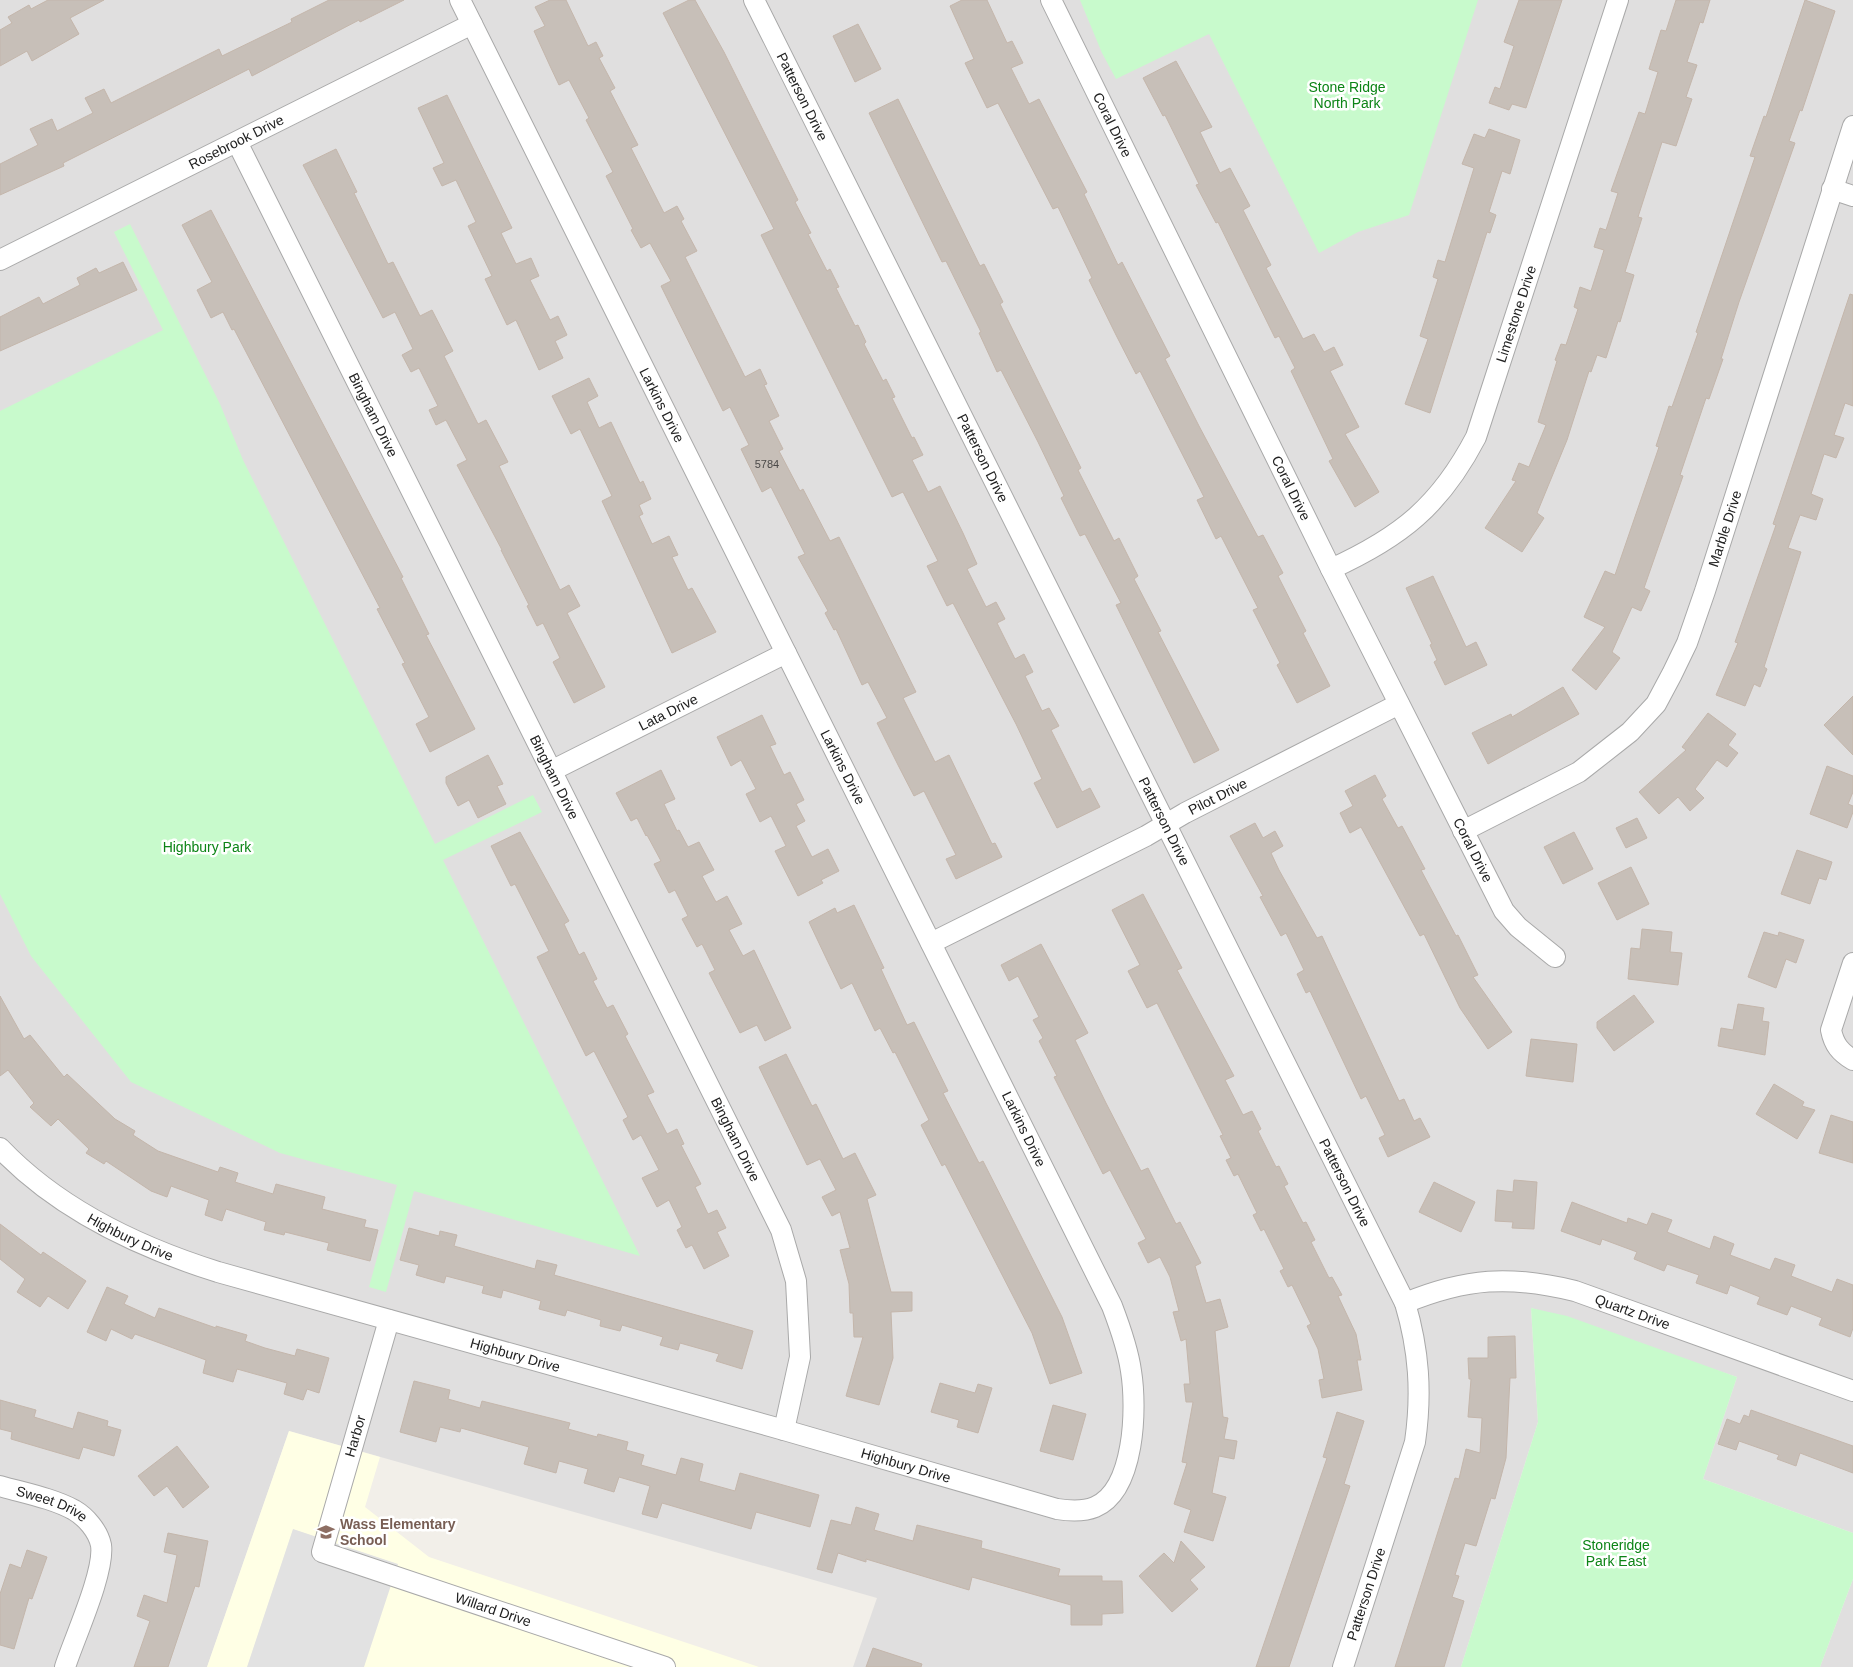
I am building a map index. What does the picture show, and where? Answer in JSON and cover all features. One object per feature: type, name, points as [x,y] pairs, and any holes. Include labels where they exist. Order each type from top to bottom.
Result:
[{"type":"street","name":"Larkins Drive","points":[[460,0],[1112,1306],[1120,1326],[1131,1370],[1133,1422],[1126,1465],[1117,1487],[1105,1501],[1096,1507],[1078,1511],[1058,1510]]},
{"type":"street","name":"Patterson Drive","points":[[754,0],[1405,1303],[1413,1330],[1419,1370],[1418,1416],[1415,1442],[1343,1667]]},
{"type":"street","name":"Coral Drive","points":[[1052,0],[1331,569],[1504,910],[1518,927],[1555,957]]},
{"type":"street","name":"Limestone Drive","points":[[1331,569],[1375,548],[1416,519],[1453,477],[1476,437],[1618,0]]},
{"type":"street","name":"Rosebrook Drive","points":[[0,260],[472,24]]},
{"type":"street","name":"Marble Drive","points":[[1463,831],[1579,772],[1630,732],[1656,704],[1687,643],[1702,600],[1853,126]]},
{"type":"street","name":"Bingham Drive","points":[[237,142],[781,1230],[796,1281],[800,1347],[794,1391],[784,1430]]},
{"type":"street","points":[[1832,189],[1853,196]]},
{"type":"street","name":"Lata Drive","points":[[551,771],[786,653]]},
{"type":"street","name":"Pilot Drive","points":[[931,943],[1400,704]]},
{"type":"street","points":[[1853,964],[1831,1030],[1840,1052],[1853,1060]]},
{"type":"street","name":"Highbury Drive","points":[[0,1148],[33,1178],[67,1203],[136,1243],[218,1272],[784,1430],[1058,1510]]},
{"type":"street","name":"Quartz Drive","points":[[1405,1303],[1432,1291],[1469,1283],[1517,1281],[1554,1286],[1574,1291],[1853,1392]]},
{"type":"street","name":"Harbor","points":[[322,1552],[389,1320]]},
{"type":"street","name":"Sweet Drive","points":[[0,1486],[74,1510],[87,1519],[96,1532],[101,1546],[97,1574],[65,1667]]},
{"type":"street","name":"Willard Drive","points":[[322,1552],[666,1667]]},
{"type":"shaded area","points":[[0,0],[1853,0],[1853,1533],[1703,1479],[1737,1377],[1531,1308],[1538,1422],[1461,1667],[853,1667],[877,1598],[289,1431],[207,1667],[0,1667]]},
{"type":"shaded area","name":"Wass Elementary School","points":[[289,1431],[380,1457],[365,1507],[429,1557],[759,1667],[207,1667]]},
{"type":"shaded area","points":[[293,1529],[398,1564],[364,1667],[247,1667]]},
{"type":"shaded area","points":[[1853,1579],[1853,1667],[1820,1667]]},
{"type":"green space","name":"Stone Ridge North Park","points":[[1080,0],[1478,0],[1409,215],[1358,232],[1319,253],[1209,34],[1116,79],[1102,53]]},
{"type":"green space","name":"Highbury Park","points":[[130,224],[220,404],[243,460],[435,844],[533,795],[542,812],[443,860],[640,1256],[414,1191],[386,1292],[369,1287],[397,1185],[280,1153],[131,1082],[31,956],[0,894],[0,411],[163,330],[114,232]]},
{"type":"green space","name":"Stoneridge Park East","points":[[1531,1308],[1567,1316],[1737,1377],[1703,1479],[1853,1533],[1853,1579],[1820,1667],[1461,1667],[1538,1422]]},
{"type":"building","points":[[48,0],[104,0],[70,18],[79,34],[32,61],[27,51],[0,66],[0,30],[12,23],[8,17],[29,5],[31,9]]},
{"type":"building","points":[[329,0],[404,0],[360,22],[359,20],[252,76],[249,69],[63,163],[64,166],[0,195],[0,164],[38,145],[30,129],[52,119],[57,131],[93,113],[85,98],[104,89],[111,103],[219,49],[222,56],[292,22],[291,19]]},
{"type":"building","points":[[550,0],[566,0],[588,46],[596,42],[603,56],[599,58],[615,88],[610,91],[638,145],[631,148],[664,213],[677,206],[684,219],[681,221],[697,251],[685,257],[745,377],[760,369],[767,384],[764,385],[779,416],[769,421],[783,449],[779,451],[800,491],[803,489],[830,541],[839,537],[916,692],[903,698],[935,762],[949,755],[992,844],[995,843],[1002,857],[956,879],[946,859],[956,855],[924,791],[914,796],[877,723],[887,718],[868,682],[862,685],[836,629],[834,630],[825,613],[828,611],[798,557],[805,554],[771,487],[762,492],[741,449],[749,445],[730,407],[723,411],[661,286],[671,281],[650,243],[641,248],[606,176],[613,172],[586,120],[589,118],[569,80],[559,85],[550,66],[534,31],[545,26],[535,7]]},
{"type":"building","points":[[689,0],[695,0],[724,52],[798,200],[795,202],[811,233],[808,234],[827,271],[830,269],[839,287],[836,288],[855,326],[858,325],[866,342],[864,344],[883,381],[886,379],[895,397],[892,398],[912,438],[914,437],[923,455],[912,460],[928,492],[940,486],[963,533],[977,564],[967,569],[986,607],[996,602],[1005,619],[997,623],[1015,659],[1024,654],[1033,672],[1025,676],[1042,711],[1049,708],[1059,726],[1051,730],[1082,792],[1090,788],[1100,807],[1057,828],[1034,783],[1042,779],[1016,724],[953,603],[947,606],[927,566],[938,561],[903,492],[892,497],[761,235],[774,229],[663,13]]},
{"type":"building","points":[[962,0],[987,0],[1007,43],[1012,41],[1023,63],[1011,68],[1029,104],[1039,99],[1087,192],[1084,194],[1118,265],[1122,262],[1170,356],[1165,359],[1199,426],[1258,537],[1263,535],[1283,573],[1278,576],[1306,631],[1303,633],[1330,686],[1297,703],[1277,665],[1280,663],[1253,610],[1258,608],[1221,536],[1216,539],[1197,500],[1204,497],[1140,371],[1136,374],[1116,335],[1089,280],[1092,278],[1058,207],[1053,209],[998,103],[987,108],[965,63],[974,59],[950,6]]},
{"type":"building","points":[[1519,0],[1562,0],[1526,108],[1512,104],[1509,110],[1489,103],[1495,87],[1500,89],[1514,46],[1504,42]]},
{"type":"building","points":[[1676,0],[1710,0],[1703,23],[1700,22],[1687,62],[1697,65],[1686,97],[1692,99],[1676,146],[1662,142],[1638,217],[1642,218],[1625,272],[1634,275],[1620,322],[1618,321],[1606,358],[1597,355],[1591,372],[1589,371],[1567,440],[1537,513],[1544,518],[1522,552],[1485,528],[1516,481],[1512,480],[1519,463],[1529,467],[1546,425],[1538,422],[1557,361],[1555,360],[1561,344],[1566,345],[1578,309],[1574,307],[1580,287],[1591,291],[1604,250],[1594,247],[1600,228],[1606,230],[1618,193],[1611,191],[1639,112],[1645,114],[1658,72],[1649,69],[1661,30],[1666,31]]},
{"type":"building","points":[[1805,0],[1835,11],[1802,111],[1800,110],[1789,141],[1795,143],[1739,302],[1721,359],[1723,359],[1709,399],[1706,398],[1680,475],[1683,476],[1644,588],[1650,591],[1641,611],[1632,607],[1612,652],[1620,658],[1596,690],[1572,670],[1605,627],[1584,617],[1605,571],[1615,575],[1659,447],[1656,446],[1669,406],[1672,407],[1698,333],[1696,332],[1755,157],[1750,156],[1764,116],[1766,117]]},
{"type":"building","points":[[858,24],[881,69],[855,82],[833,36]]},
{"type":"building","points":[[1176,61],[1212,127],[1200,132],[1220,173],[1230,168],[1250,206],[1243,210],[1271,265],[1266,268],[1303,339],[1314,334],[1324,352],[1334,347],[1343,365],[1330,371],[1359,427],[1345,434],[1379,492],[1355,507],[1329,461],[1333,459],[1291,371],[1295,368],[1279,336],[1275,338],[1218,222],[1216,223],[1196,185],[1199,184],[1165,115],[1163,116],[1143,78]]},
{"type":"building","points":[[447,95],[512,228],[501,233],[516,264],[531,258],[539,276],[530,280],[550,320],[558,316],[567,335],[555,341],[563,358],[539,370],[516,320],[507,325],[485,279],[492,276],[468,226],[476,222],[456,180],[442,186],[433,168],[444,163],[418,108]]},
{"type":"building","points":[[898,99],[980,266],[984,264],[1003,302],[1000,304],[1081,468],[1078,470],[1114,541],[1119,538],[1138,576],[1134,579],[1161,631],[1158,632],[1219,750],[1194,763],[1116,605],[1121,603],[1085,534],[1080,536],[1061,498],[1064,496],[1038,442],[1001,370],[997,372],[979,333],[981,332],[946,261],[942,262],[869,113]]},
{"type":"building","points":[[1489,129],[1520,140],[1510,174],[1502,171],[1489,212],[1496,215],[1490,233],[1487,232],[1430,413],[1405,404],[1428,339],[1420,336],[1438,279],[1433,277],[1438,260],[1445,262],[1474,168],[1462,164],[1474,134],[1485,138]]},
{"type":"building","points":[[336,149],[357,192],[354,193],[388,264],[393,262],[420,316],[432,310],[453,351],[444,356],[478,424],[486,420],[508,462],[499,466],[560,590],[569,585],[580,606],[567,613],[605,687],[574,703],[553,662],[560,658],[543,623],[537,626],[527,606],[529,605],[502,550],[457,465],[467,460],[446,420],[436,425],[429,410],[438,406],[419,368],[411,372],[402,355],[413,349],[395,312],[383,318],[303,165]]},
{"type":"building","points":[[211,210],[403,577],[401,578],[429,634],[426,635],[475,729],[430,752],[416,724],[429,717],[402,664],[405,663],[377,609],[380,608],[234,329],[232,330],[223,312],[211,318],[197,290],[212,282],[182,225]]},
{"type":"building","points":[[123,262],[137,290],[0,351],[0,317],[39,297],[43,304],[80,285],[77,278],[96,268],[99,273]]},
{"type":"building","points":[[1850,294],[1853,295],[1853,406],[1845,403],[1834,435],[1844,438],[1836,458],[1824,454],[1811,494],[1823,499],[1816,520],[1800,515],[1788,548],[1801,552],[1764,667],[1767,669],[1760,687],[1754,684],[1745,706],[1716,695],[1738,643],[1735,642],[1776,525],[1773,524]]},
{"type":"building","points":[[589,378],[598,396],[587,402],[599,428],[611,422],[640,483],[643,481],[651,499],[639,505],[643,514],[639,516],[652,544],[669,536],[678,555],[672,557],[688,590],[692,588],[716,632],[672,653],[602,501],[612,496],[580,429],[571,434],[552,396]]},
{"type":"building","points":[[1433,576],[1466,647],[1476,642],[1487,665],[1445,685],[1434,662],[1437,660],[1430,645],[1432,644],[1406,588]]},
{"type":"building","points":[[1563,687],[1579,714],[1488,764],[1472,733],[1511,714],[1512,717]]},
{"type":"building","points":[[1853,696],[1853,755],[1824,725]]},
{"type":"building","points":[[1708,713],[1736,734],[1728,745],[1738,753],[1727,767],[1717,760],[1695,789],[1704,798],[1690,811],[1678,797],[1659,814],[1639,792],[1686,750],[1682,747]]},
{"type":"building","points":[[762,715],[776,744],[770,746],[784,775],[790,772],[804,800],[796,804],[805,821],[796,826],[812,857],[828,849],[839,871],[821,880],[823,883],[798,896],[775,851],[786,846],[771,816],[760,822],[746,794],[756,789],[741,760],[731,766],[717,737]]},
{"type":"building","points":[[488,755],[503,784],[497,786],[506,804],[478,818],[469,800],[458,806],[446,783],[446,777]]},
{"type":"building","points":[[1827,766],[1853,776],[1853,792],[1848,804],[1853,806],[1853,812],[1847,828],[1810,814]]},
{"type":"building","points":[[661,770],[675,799],[664,804],[677,831],[679,830],[688,847],[699,842],[714,870],[702,876],[716,902],[727,896],[742,924],[729,930],[743,956],[754,950],[791,1028],[765,1041],[757,1025],[740,1033],[709,973],[715,970],[702,944],[697,947],[682,919],[688,916],[675,890],[669,893],[654,864],[661,861],[637,818],[631,821],[616,793]]},
{"type":"building","points":[[1375,775],[1386,796],[1382,799],[1398,828],[1402,826],[1425,869],[1421,870],[1456,936],[1458,935],[1478,975],[1473,977],[1512,1032],[1488,1049],[1460,1008],[1424,934],[1420,936],[1361,827],[1350,833],[1340,813],[1353,806],[1345,791]]},
{"type":"building","points":[[1637,818],[1647,838],[1626,848],[1616,828]]},
{"type":"building","points":[[1255,823],[1263,838],[1275,831],[1283,846],[1271,853],[1279,870],[1317,938],[1322,936],[1399,1101],[1404,1099],[1414,1121],[1420,1118],[1430,1137],[1388,1157],[1379,1138],[1385,1135],[1366,1096],[1361,1099],[1310,991],[1306,993],[1297,974],[1304,970],[1286,933],[1281,936],[1260,897],[1263,896],[1230,836]]},
{"type":"building","points":[[520,832],[569,921],[564,924],[579,955],[584,952],[597,979],[593,981],[607,1008],[613,1005],[628,1034],[625,1036],[654,1092],[647,1095],[667,1134],[677,1129],[684,1144],[681,1145],[701,1184],[695,1187],[708,1214],[717,1210],[726,1228],[717,1232],[729,1256],[704,1269],[692,1245],[686,1248],[677,1230],[682,1227],[669,1200],[657,1207],[642,1178],[659,1170],[641,1135],[633,1140],[623,1120],[628,1117],[594,1051],[586,1056],[537,957],[549,951],[515,884],[511,886],[491,846]]},
{"type":"building","points":[[1574,832],[1593,869],[1563,884],[1544,847]]},
{"type":"building","points":[[1797,850],[1832,862],[1826,880],[1819,878],[1810,904],[1781,894]]},
{"type":"building","points":[[1631,867],[1649,904],[1617,920],[1598,883]]},
{"type":"building","points":[[1143,894],[1182,968],[1177,970],[1234,1076],[1225,1080],[1243,1115],[1252,1111],[1261,1129],[1258,1131],[1276,1167],[1279,1166],[1288,1184],[1284,1186],[1303,1223],[1306,1222],[1315,1240],[1311,1242],[1329,1278],[1332,1277],[1342,1295],[1338,1296],[1356,1334],[1361,1360],[1357,1360],[1362,1390],[1322,1398],[1319,1380],[1324,1379],[1318,1349],[1307,1326],[1311,1324],[1292,1285],[1288,1287],[1280,1271],[1284,1269],[1264,1229],[1261,1231],[1253,1215],[1257,1213],[1238,1174],[1234,1176],[1226,1160],[1231,1158],[1220,1136],[1223,1135],[1157,1003],[1147,1008],[1128,971],[1140,965],[1112,910]]},
{"type":"building","points":[[854,905],[884,968],[881,969],[907,1025],[914,1022],[948,1091],[943,1093],[979,1163],[983,1161],[1062,1317],[1082,1373],[1050,1384],[1032,1333],[945,1164],[942,1166],[921,1125],[929,1120],[895,1052],[893,1053],[880,1028],[875,1031],[852,983],[841,989],[809,922],[835,908],[837,913]]},
{"type":"building","points":[[1642,929],[1672,932],[1670,952],[1682,953],[1678,985],[1628,979],[1631,948],[1640,949]]},
{"type":"building","points":[[1764,932],[1778,936],[1779,932],[1804,940],[1796,963],[1786,959],[1776,988],[1748,977]]},
{"type":"building","points":[[1041,944],[1088,1033],[1075,1040],[1106,1103],[1141,1171],[1148,1168],[1176,1224],[1180,1222],[1201,1263],[1195,1266],[1206,1303],[1220,1299],[1228,1327],[1215,1331],[1223,1417],[1228,1418],[1224,1439],[1237,1441],[1234,1459],[1219,1456],[1212,1493],[1226,1497],[1213,1541],[1184,1532],[1191,1510],[1174,1504],[1187,1463],[1182,1462],[1193,1402],[1186,1402],[1184,1384],[1190,1384],[1186,1339],[1181,1341],[1173,1312],[1179,1311],[1170,1277],[1160,1257],[1148,1263],[1138,1243],[1146,1239],[1110,1170],[1103,1174],[1054,1077],[1057,1076],[1039,1041],[1043,1038],[1033,1020],[1039,1017],[1018,976],[1009,981],[1001,965]]},
{"type":"building","points":[[1634,995],[1654,1022],[1614,1051],[1597,1028],[1597,1022]]},
{"type":"building","points":[[0,996],[24,1039],[30,1035],[64,1077],[67,1074],[115,1119],[135,1131],[133,1135],[158,1151],[218,1172],[220,1167],[238,1173],[235,1182],[273,1194],[276,1184],[325,1197],[322,1209],[366,1220],[364,1227],[378,1230],[370,1261],[327,1250],[329,1243],[285,1232],[284,1235],[264,1230],[266,1222],[226,1209],[222,1221],[205,1215],[209,1200],[171,1186],[167,1197],[151,1191],[106,1161],[104,1164],[86,1153],[89,1149],[58,1119],[51,1126],[30,1107],[34,1103],[8,1070],[0,1076]]},
{"type":"building","points":[[1738,1004],[1764,1008],[1762,1021],[1769,1022],[1765,1055],[1718,1046],[1721,1028],[1733,1030]]},
{"type":"building","points":[[1531,1039],[1577,1044],[1573,1082],[1526,1076]]},
{"type":"building","points":[[786,1054],[812,1106],[816,1104],[843,1159],[855,1153],[876,1195],[867,1199],[891,1292],[912,1292],[912,1311],[891,1312],[893,1358],[879,1405],[846,1396],[863,1337],[854,1337],[853,1313],[850,1313],[849,1284],[840,1250],[850,1248],[840,1212],[832,1216],[822,1197],[836,1190],[820,1159],[807,1165],[759,1067]]},
{"type":"building","points":[[1774,1084],[1804,1102],[1802,1106],[1815,1110],[1797,1139],[1756,1114]]},
{"type":"building","points":[[1831,1115],[1853,1122],[1853,1163],[1819,1153]]},
{"type":"building","points":[[1514,1180],[1537,1182],[1534,1229],[1512,1228],[1513,1222],[1495,1221],[1497,1190],[1513,1192]]},
{"type":"building","points":[[1434,1182],[1475,1202],[1461,1232],[1419,1212]]},
{"type":"building","points":[[1572,1202],[1627,1223],[1628,1218],[1647,1225],[1652,1213],[1672,1220],[1667,1232],[1710,1249],[1714,1236],[1734,1244],[1730,1255],[1770,1270],[1775,1258],[1795,1265],[1791,1276],[1832,1292],[1837,1279],[1853,1285],[1853,1328],[1850,1337],[1819,1325],[1822,1318],[1791,1306],[1787,1315],[1757,1304],[1760,1297],[1730,1285],[1727,1294],[1696,1283],[1699,1275],[1667,1264],[1664,1271],[1634,1259],[1637,1252],[1602,1239],[1600,1245],[1561,1231]]},
{"type":"building","points":[[0,1224],[41,1255],[43,1252],[86,1281],[68,1309],[48,1296],[40,1307],[17,1292],[25,1279],[0,1259]]},
{"type":"building","points":[[409,1228],[439,1236],[440,1231],[457,1235],[454,1246],[535,1269],[537,1260],[557,1265],[554,1275],[753,1331],[742,1369],[716,1361],[719,1354],[680,1343],[678,1350],[660,1345],[663,1337],[622,1325],[620,1331],[600,1326],[601,1320],[567,1310],[565,1316],[539,1309],[541,1301],[503,1290],[501,1298],[482,1293],[484,1286],[446,1276],[444,1283],[416,1275],[419,1265],[400,1260]]},
{"type":"building","points":[[107,1287],[128,1296],[124,1304],[155,1318],[159,1308],[216,1328],[216,1326],[247,1335],[245,1341],[265,1348],[295,1356],[297,1349],[329,1358],[319,1393],[307,1389],[303,1400],[284,1394],[287,1383],[237,1369],[233,1382],[203,1373],[206,1360],[135,1334],[132,1339],[111,1329],[106,1341],[87,1332]]},
{"type":"building","points":[[1515,1336],[1516,1378],[1510,1378],[1506,1458],[1495,1499],[1491,1498],[1476,1546],[1465,1543],[1455,1575],[1459,1576],[1452,1597],[1464,1601],[1444,1667],[1395,1667],[1455,1478],[1459,1479],[1466,1449],[1480,1453],[1482,1418],[1468,1417],[1471,1379],[1469,1379],[1468,1358],[1488,1358],[1488,1337]]},
{"type":"building","points":[[414,1381],[450,1390],[448,1399],[480,1408],[482,1401],[570,1423],[568,1429],[597,1437],[598,1434],[628,1442],[626,1450],[644,1455],[641,1465],[676,1475],[681,1458],[703,1464],[699,1481],[735,1491],[740,1473],[819,1495],[810,1527],[756,1512],[751,1529],[662,1503],[657,1518],[642,1514],[650,1486],[619,1477],[614,1492],[584,1483],[588,1469],[559,1461],[556,1473],[524,1464],[529,1447],[461,1428],[460,1432],[440,1427],[436,1442],[400,1432]]},
{"type":"building","points":[[940,1383],[975,1393],[978,1384],[992,1388],[978,1433],[957,1427],[959,1420],[931,1412]]},
{"type":"building","points":[[0,1400],[36,1410],[34,1417],[73,1429],[78,1412],[108,1421],[107,1426],[121,1430],[114,1456],[83,1447],[79,1459],[11,1439],[12,1432],[0,1429]]},
{"type":"building","points":[[1053,1405],[1086,1414],[1073,1460],[1040,1451]]},
{"type":"building","points":[[1751,1410],[1853,1446],[1853,1473],[1800,1453],[1796,1466],[1777,1459],[1779,1455],[1739,1441],[1736,1450],[1718,1444],[1727,1419],[1740,1424],[1744,1415],[1749,1417]]},
{"type":"building","points":[[1337,1412],[1364,1421],[1344,1484],[1350,1486],[1289,1667],[1256,1667],[1327,1458],[1323,1457]]},
{"type":"building","points":[[177,1446],[209,1487],[183,1508],[167,1486],[154,1496],[138,1476]]},
{"type":"building","points":[[856,1507],[879,1514],[874,1530],[913,1541],[917,1525],[982,1541],[981,1548],[1060,1569],[1058,1576],[1102,1576],[1102,1581],[1122,1581],[1123,1613],[1102,1614],[1102,1625],[1071,1625],[1071,1605],[972,1577],[969,1590],[866,1559],[866,1562],[838,1553],[832,1573],[817,1569],[831,1520],[851,1525]]},
{"type":"building","points":[[168,1533],[208,1541],[199,1587],[195,1586],[168,1667],[134,1667],[150,1621],[137,1616],[144,1595],[167,1603],[177,1555],[164,1552]]},
{"type":"building","points":[[1181,1541],[1205,1567],[1190,1580],[1198,1589],[1172,1612],[1139,1576],[1164,1553],[1174,1563]]},
{"type":"building","points":[[27,1550],[47,1557],[32,1599],[29,1598],[14,1649],[0,1645],[0,1594],[10,1564],[21,1568]]},
{"type":"building","points":[[873,1648],[922,1664],[921,1667],[866,1667]]},
{"type":"place","name":"Wass Elementary School","points":[[326,1532]]}]
